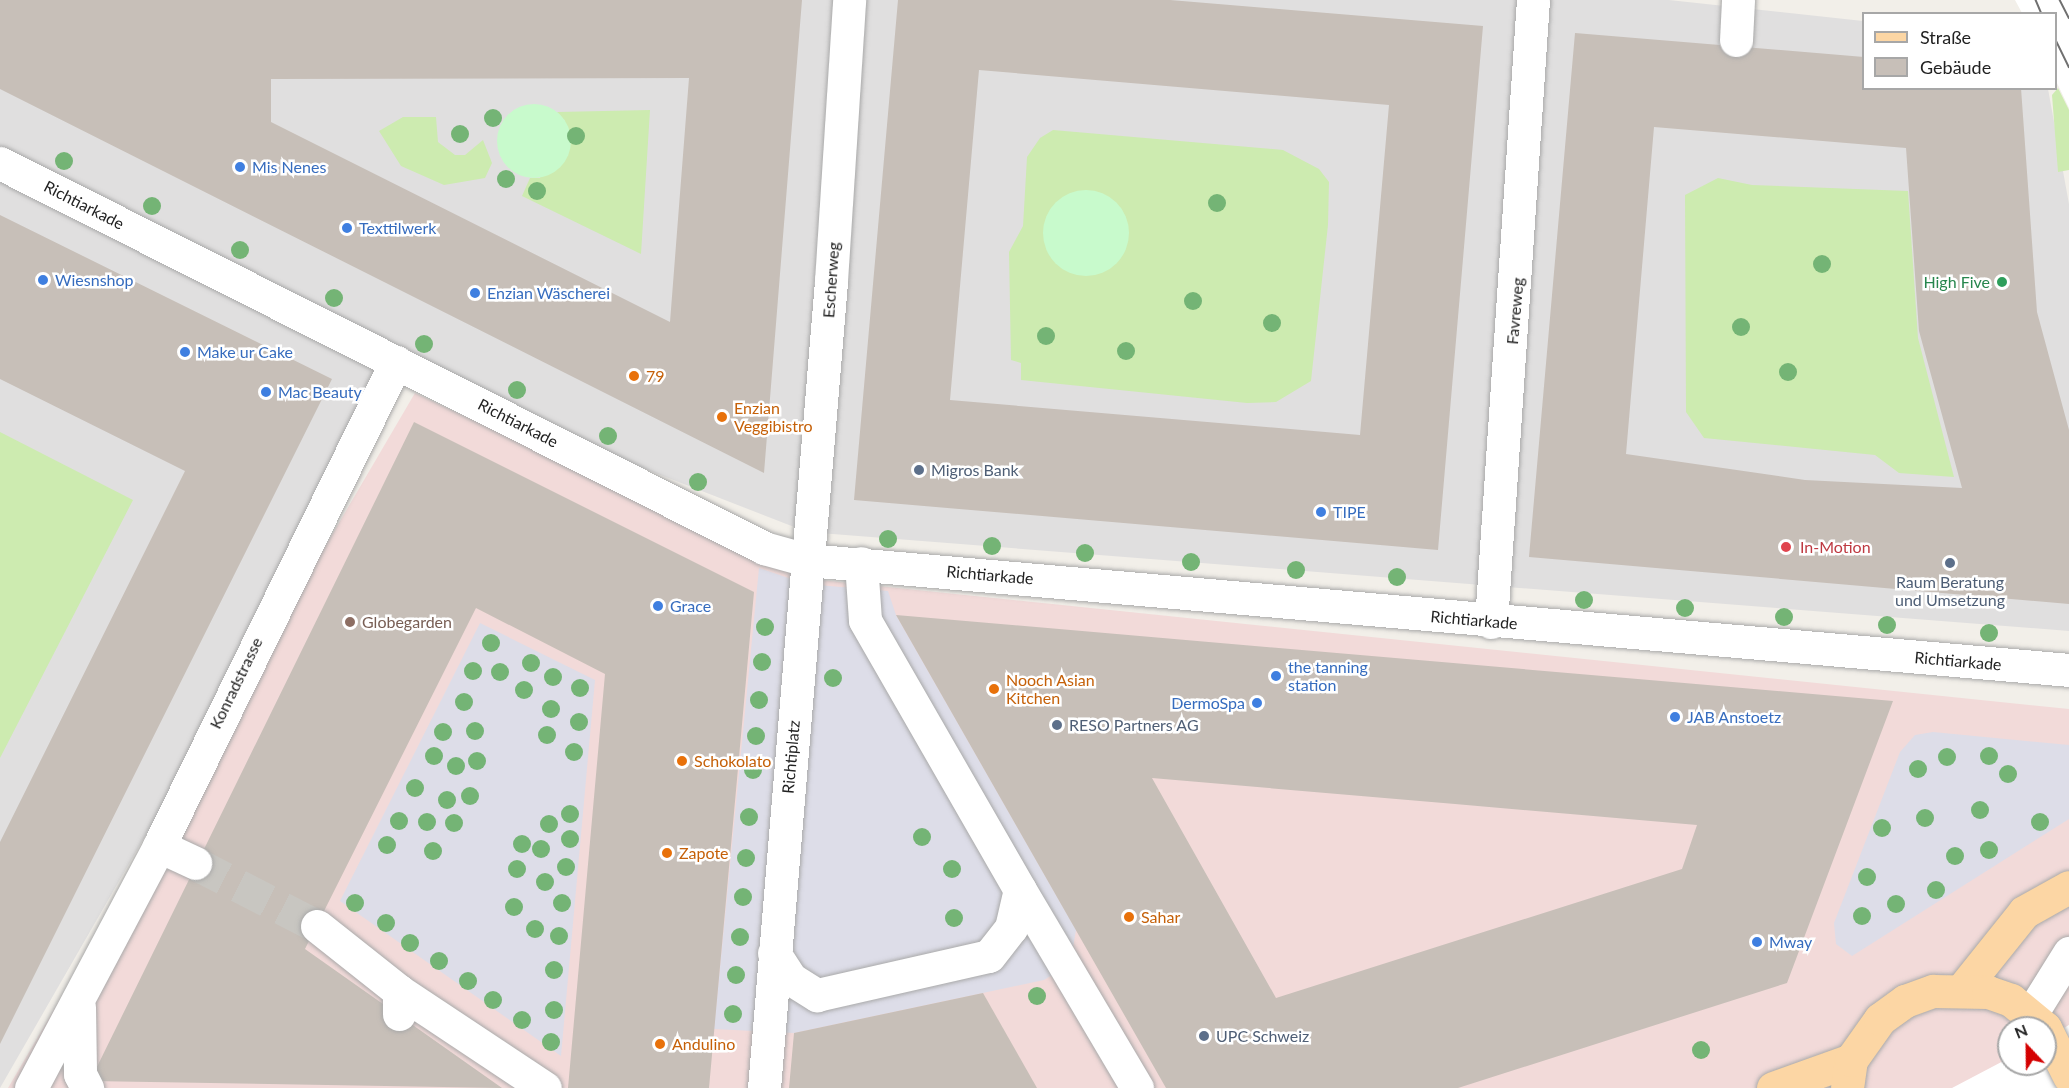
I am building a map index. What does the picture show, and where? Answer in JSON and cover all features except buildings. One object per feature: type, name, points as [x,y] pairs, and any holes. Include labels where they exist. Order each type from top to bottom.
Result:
[{"type":"main road","points":[[1964,987],[2024,912],[2069,887]]},
{"type":"main road","points":[[1773,1088],[1849,1074],[1880,1020],[1905,1001],[1964,987],[2010,1000],[2031,1016]]},
{"type":"main road","points":[[2057,1054],[2069,1076]]},
{"type":"main road","points":[[2060,1088],[2069,1084]]},
{"type":"street","name":"Escherweg","points":[[807,560],[849,0]]},
{"type":"street","name":"Favreweg","points":[[1491,622],[1533,0]]},
{"type":"street","points":[[1736,40],[1738,0]]},
{"type":"street","name":"Richtiarkade","points":[[0,163],[764,548],[807,560],[861,563],[1491,622],[2069,670]]},
{"type":"street","name":"Konradstrasse","points":[[32,1088],[79,1005],[159,846],[396,362]]},
{"type":"street","name":"Richtiplatz","points":[[764,1088],[807,560]]},
{"type":"street","points":[[861,563],[865,620],[1137,1088]]},
{"type":"street","points":[[159,846],[195,863]]},
{"type":"street","points":[[774,953],[791,979],[817,995],[989,956],[1011,928],[1020,890]]},
{"type":"street","points":[[317,926],[399,1003],[545,1088]]},
{"type":"street","points":[[2043,1016],[2069,953]]},
{"type":"street","name":"Konradstrasse","points":[[79,1005],[80,1074],[87,1088]]},
{"type":"shaded area","points":[[0,0],[1669,0],[1862,21],[1862,90],[2048,90],[2069,204],[2069,631],[807,532],[409,377],[0,1088]]},
{"type":"shaded area","points":[[415,393],[811,579],[2069,709],[2069,1088],[8,1088]]},
{"type":"shaded area","points":[[759,568],[806,584],[888,591],[896,615],[1076,930],[1071,959],[1060,970],[1044,980],[794,1033],[714,1029]]},
{"type":"shaded area","points":[[480,623],[595,680],[561,1056],[340,901]]},
{"type":"shaded area","points":[[1933,732],[2069,745],[2069,819],[1852,956],[1836,944],[1834,923],[1900,752],[1915,735]]},
{"type":"green space","points":[[2057,89],[2069,110],[2069,170],[2058,172],[2052,95]]},
{"type":"green space","points":[[534,104],[548,107],[560,115],[568,127],[571,141],[568,155],[560,167],[548,175],[534,178],[520,175],[508,167],[500,155],[497,141],[500,127],[508,115],[520,107]]},
{"type":"green space","points":[[650,110],[641,254],[522,196],[530,178],[540,178],[565,121],[557,112]]},
{"type":"green space","points":[[403,117],[436,117],[438,142],[455,155],[465,155],[483,140],[492,163],[485,178],[444,185],[401,166],[379,131]]},
{"type":"green space","points":[[1053,130],[1283,150],[1319,169],[1329,182],[1328,225],[1311,381],[1276,402],[1247,403],[1021,380],[1021,363],[1011,360],[1009,252],[1023,226],[1027,157],[1040,138]]},
{"type":"green space","points":[[1718,178],[1752,185],[1908,191],[1918,338],[1954,477],[1899,473],[1875,455],[1704,438],[1686,412],[1685,195]]},
{"type":"green space","points":[[1078,190],[1094,190],[1117,202],[1126,216],[1129,233],[1126,250],[1117,264],[1094,276],[1078,276],[1062,269],[1050,257],[1043,241],[1043,225],[1050,209],[1062,197]]},
{"type":"green space","points":[[0,432],[133,500],[0,758]]},
{"type":"pier","points":[[2015,0],[2069,0],[2069,108],[2057,83],[2057,12],[2021,12]]},
{"type":"pier","points":[[2069,1025],[2069,1088],[1952,1088],[1997,1064],[1997,1076],[2057,1076],[2057,1032]]},
{"type":"tunnel","points":[[195,863],[317,926]]},
{"type":"tram line","points":[[2036,0],[2041,12]]},
{"type":"tram line","points":[[2060,0],[2069,18]]},
{"type":"tram line","points":[[2057,42],[2069,67]]},
{"type":"place","name":"Mis Nenes","points":[[240,167]]},
{"type":"place","name":"Texttilwerk","points":[[347,228]]},
{"type":"place","name":"Wiesnshop","points":[[43,280]]},
{"type":"place","name":"High Five","points":[[2002,282]]},
{"type":"place","name":"Enzian Wäscherei","points":[[475,293]]},
{"type":"place","name":"Make ur Cake","points":[[185,352]]},
{"type":"place","name":"79","points":[[634,376]]},
{"type":"place","name":"Mac Beauty","points":[[266,392]]},
{"type":"place","name":"Enzian Veggibistro","points":[[722,417]]},
{"type":"place","name":"Migros Bank","points":[[919,470]]},
{"type":"place","name":"TIPE","points":[[1321,512]]},
{"type":"place","name":"In-Motion","points":[[1786,547]]},
{"type":"place","name":"Raum Beratung und Umsetzung","points":[[1950,563]]},
{"type":"place","name":"Grace","points":[[658,606]]},
{"type":"place","name":"Globegarden","points":[[350,622]]},
{"type":"place","name":"the tanning station","points":[[1276,676]]},
{"type":"place","name":"Nooch Asian Kitchen","points":[[994,689]]},
{"type":"place","name":"DermoSpa","points":[[1257,703]]},
{"type":"place","name":"JAB Anstoetz","points":[[1675,717]]},
{"type":"place","name":"RESO Partners AG","points":[[1057,725]]},
{"type":"place","name":"Schokolato","points":[[682,761]]},
{"type":"place","name":"Zapote","points":[[667,853]]},
{"type":"place","name":"Sahar","points":[[1129,917]]},
{"type":"place","name":"Mway","points":[[1757,942]]},
{"type":"place","name":"UPC Schweiz","points":[[1204,1036]]},
{"type":"place","name":"Andulino","points":[[660,1044]]}]
